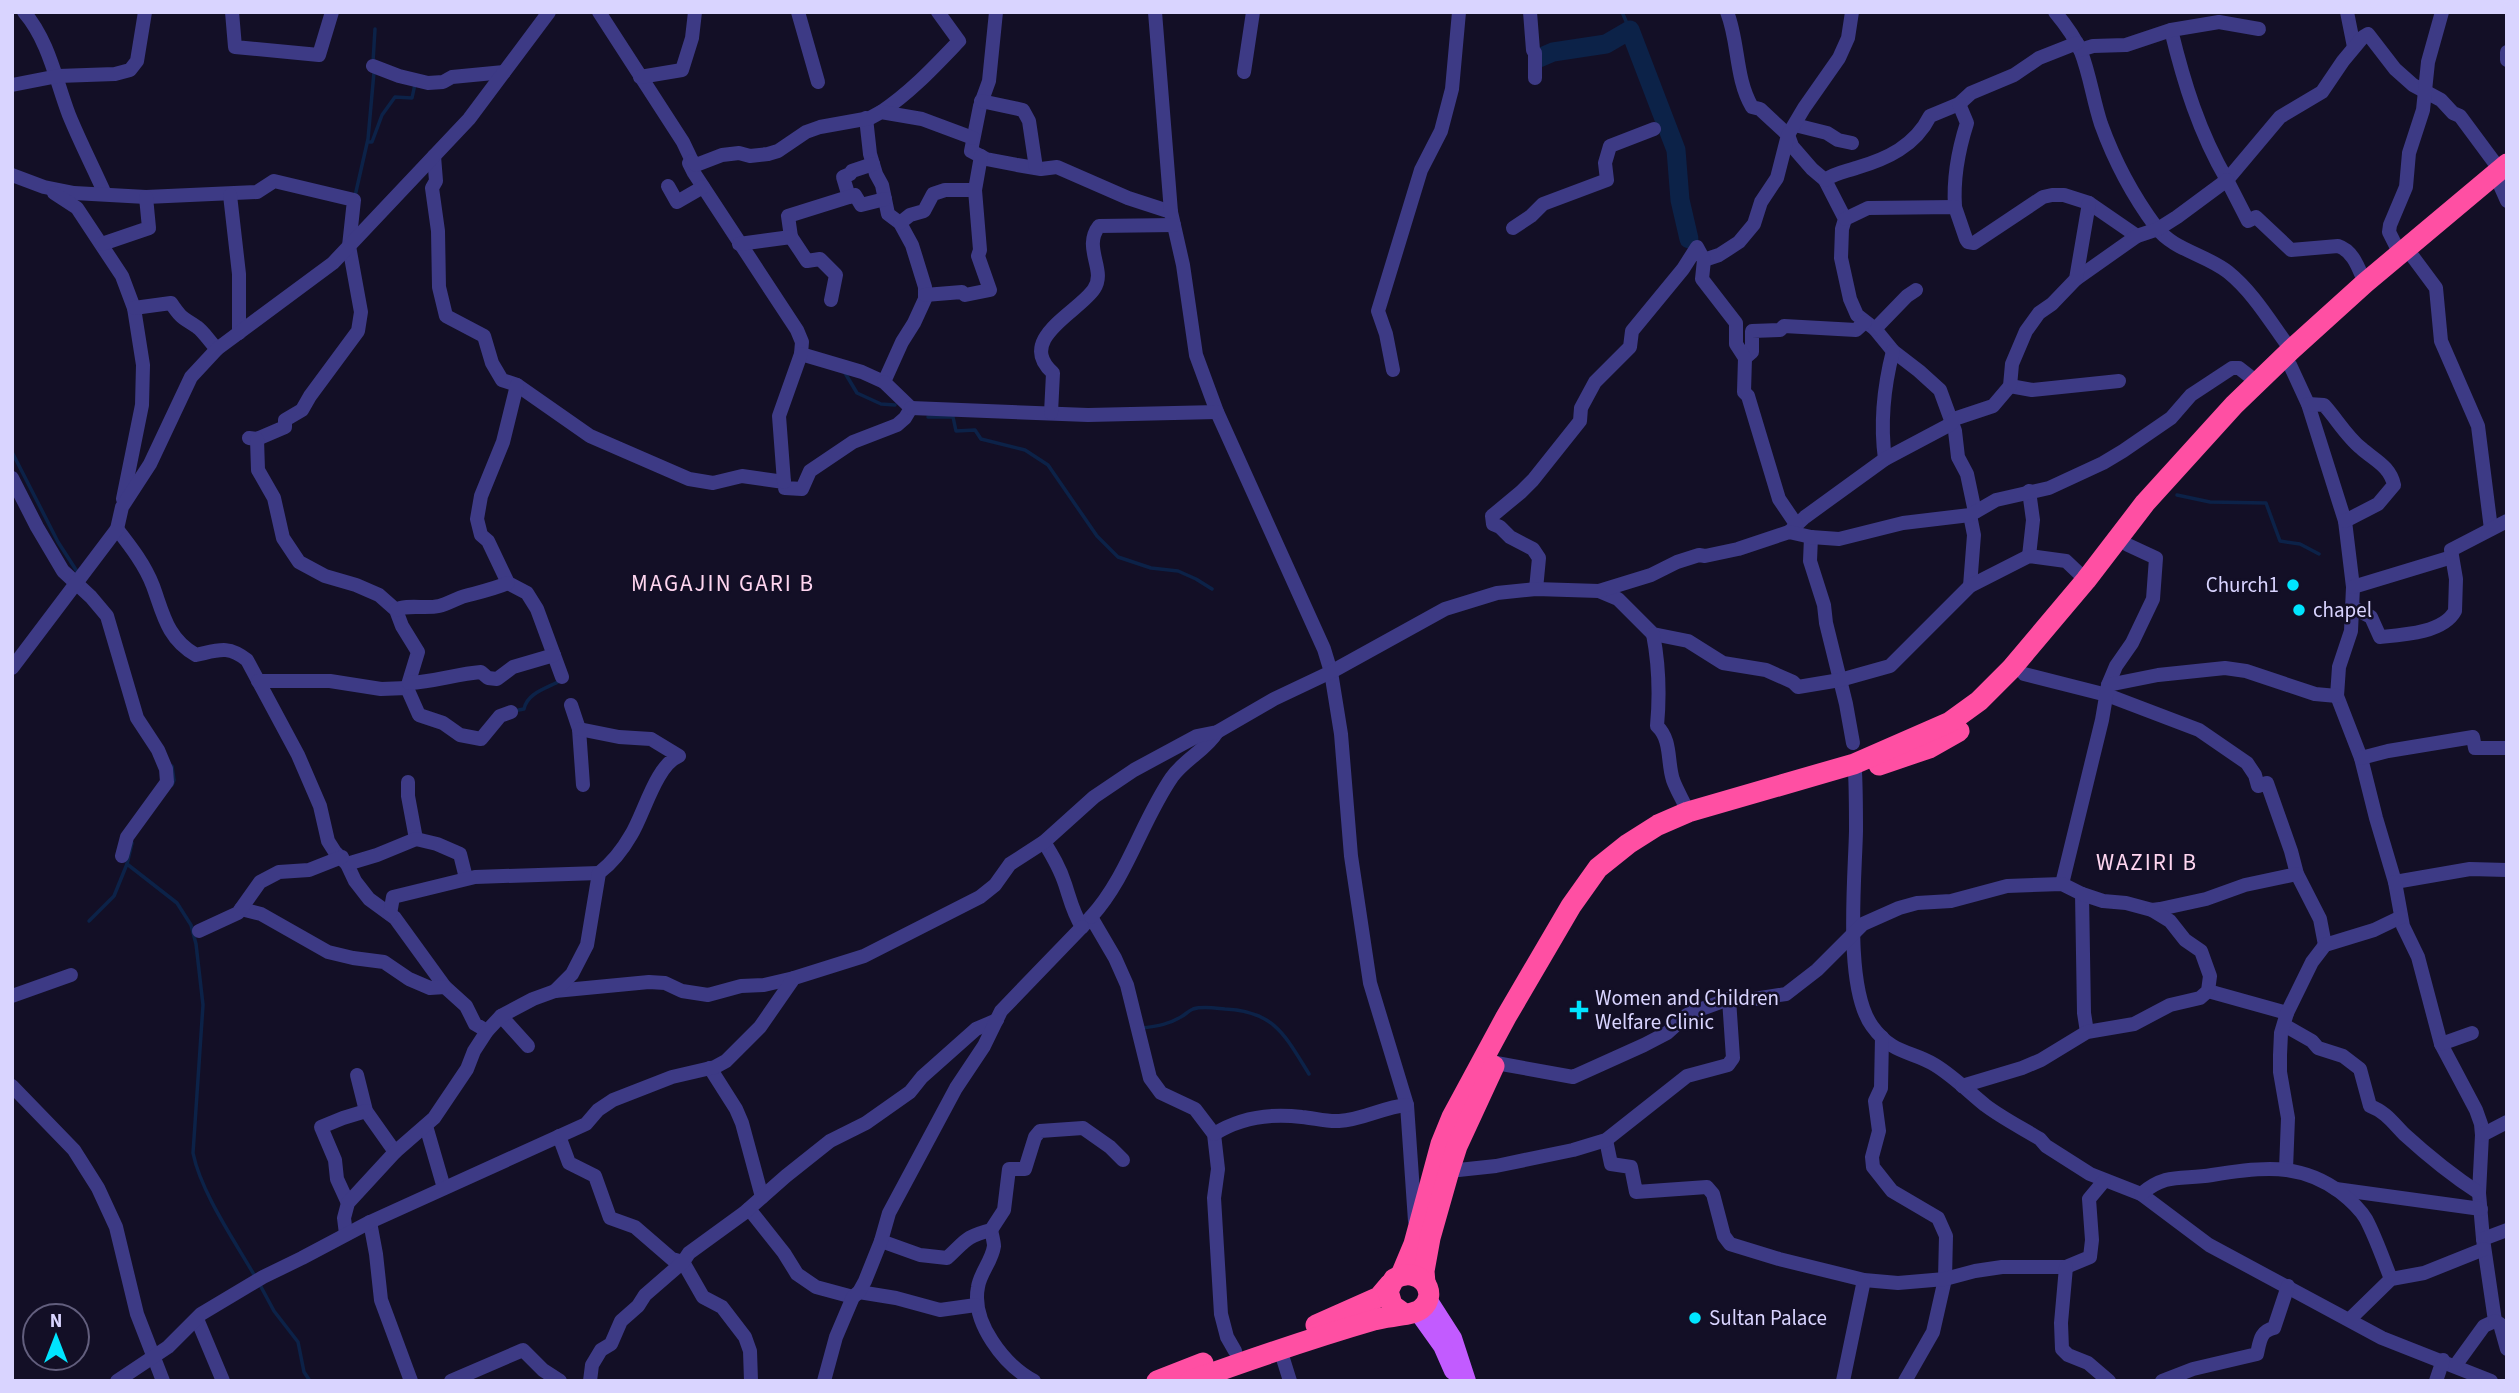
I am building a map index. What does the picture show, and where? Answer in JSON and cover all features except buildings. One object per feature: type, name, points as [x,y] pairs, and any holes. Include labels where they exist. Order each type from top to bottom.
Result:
[{"type":"highway","points":[[1418,1302],[1396,1310],[1389,1298],[1395,1279],[1414,1244],[1441,1144],[1452,1117],[1571,906],[1598,869],[1658,825],[1688,812],[1854,764],[1950,722],[1979,701],[2004,677],[2086,580],[2145,503],[2257,382],[2290,358],[2406,256],[2504,179]]},
{"type":"highway","points":[[1418,1302],[1430,1238],[1457,1146],[1496,1063],[1570,930],[1590,898],[1618,864],[1648,843],[1686,826],[1905,757],[1954,735],[1975,721],[2024,674],[2103,581],[2128,545],[2209,447],[2290,358],[2365,284],[2406,256]]},
{"type":"highway","points":[[1157,1381],[1235,1351],[1332,1319],[1379,1297],[1395,1279],[1414,1274],[1418,1302]]},
{"type":"highway","points":[[1190,1381],[1418,1302]]},
{"type":"main road","points":[[1418,1302],[1450,1360],[1455,1381]]},
{"type":"main road","points":[[1418,1302],[1453,1338],[1467,1381]]},
{"type":"street","points":[[12,85],[58,76],[115,74],[130,70],[136,61],[145,12]]},
{"type":"street","points":[[233,12],[235,47],[320,55],[332,12]]},
{"type":"street","points":[[122,507],[150,464],[191,377],[217,349],[333,263],[469,119],[549,12]]},
{"type":"street","points":[[599,12],[696,165],[722,155],[768,154],[778,151],[806,132],[881,112],[910,91],[959,41],[938,12]]},
{"type":"street","points":[[640,77],[682,70],[692,38],[695,12]]},
{"type":"street","points":[[798,12],[817,82]]},
{"type":"street","points":[[996,12],[989,81],[981,101],[971,151],[986,159],[1036,168],[1057,167],[1172,218]]},
{"type":"street","points":[[1155,12],[1172,218],[1183,265],[1196,355],[1202,377],[1324,649],[1331,672],[1341,734],[1351,856],[1370,983],[1407,1105],[1416,1233]]},
{"type":"street","points":[[1244,72],[1253,12]]},
{"type":"street","points":[[1394,370],[1378,311],[1421,170],[1441,131],[1452,89],[1459,12]]},
{"type":"street","points":[[1530,12],[1535,78]]},
{"type":"street","points":[[1727,12],[1732,23],[1734,46],[1746,96],[1752,107],[1760,109],[1791,130],[1827,133],[1838,140],[1852,143]]},
{"type":"street","points":[[1704,260],[1719,255],[1739,242],[1754,224],[1761,202],[1777,178],[1791,130],[1839,58],[1848,38],[1852,12]]},
{"type":"street","points":[[2054,12],[2078,47],[2101,123],[2117,163],[2158,229],[2172,243],[2201,255],[2227,271],[2251,294],[2290,358],[2308,404],[2345,521],[2353,587],[2351,631],[2339,667],[2337,696],[2361,758],[2395,882],[2401,917],[2418,957],[2441,1044],[2476,1110],[2482,1135],[2479,1193],[2483,1244],[2495,1321],[2500,1324],[2507,1349]]},
{"type":"street","points":[[2348,12],[2354,47]]},
{"type":"street","points":[[2442,12],[2428,62],[2427,92],[2409,153],[2406,187],[2389,232],[2406,256],[2436,288],[2441,341],[2478,426],[2491,529]]},
{"type":"street","points":[[26,13],[58,76],[59,88],[69,115],[105,194]]},
{"type":"street","points":[[1825,180],[1835,173],[1892,155],[1921,134],[1930,116],[1959,104],[1971,93],[2014,75],[2039,58],[2078,47],[2133,43],[2171,30],[2219,22],[2259,29]]},
{"type":"street","points":[[2171,30],[2186,91],[2208,148],[2248,221],[2256,217],[2291,250],[2338,246],[2345,248],[2356,262],[2365,284]]},
{"type":"street","points":[[346,1234],[344,1218],[348,1203],[395,1152],[426,1126],[467,1069],[487,1031],[501,1016],[533,999],[555,991],[649,982],[665,983],[682,991],[708,995],[741,986],[764,985],[794,978],[864,956],[980,897],[995,886],[1010,864],[1044,842],[1094,797],[1125,776],[1197,736],[1217,732],[1445,609],[1496,593],[1536,589],[1599,591],[1651,575],[1699,555],[1738,549],[1793,527],[1885,459],[1951,424],[1954,419],[1993,405],[2010,386],[2012,364],[2026,331],[2039,313],[2052,304],[2076,279],[2137,236],[2158,229],[2227,180],[2280,117],[2322,92],[2354,47],[2369,34],[2395,69],[2413,85],[2460,116],[2504,179]]},
{"type":"street","points":[[2507,52],[2507,60]]},
{"type":"street","points":[[373,66],[428,83],[504,72]]},
{"type":"street","points":[[981,101],[1023,110],[1029,121],[1036,168]]},
{"type":"street","points":[[1959,104],[1967,123],[1958,151],[1955,207],[1968,242],[1974,243],[2043,197],[2064,195],[2089,203],[2137,236]]},
{"type":"street","points":[[881,112],[922,119],[973,138]]},
{"type":"street","points":[[866,118],[873,164],[883,185],[888,214],[900,223],[920,265],[925,295],[884,382]]},
{"type":"street","points":[[1513,228],[1544,204],[1607,180],[1605,163],[1610,146],[1654,129]]},
{"type":"street","points":[[1791,130],[1792,146],[1825,180],[1845,219],[1841,258],[1850,299],[1857,315],[1892,351],[1940,390],[1955,431],[1958,457],[1967,474],[1975,535],[1970,586]]},
{"type":"street","points":[[433,156],[436,181],[432,188],[439,243],[439,287],[446,316],[484,336],[492,363],[502,380],[517,385],[590,436],[689,479],[713,483],[742,477],[784,482]]},
{"type":"street","points":[[925,295],[962,292],[965,295],[990,290],[978,256],[980,250],[975,190],[981,156]]},
{"type":"street","points":[[692,161],[689,163],[703,187],[742,243],[802,342],[801,354],[779,416],[785,488],[802,489],[810,471],[853,442],[897,425],[911,408]]},
{"type":"street","points":[[849,197],[843,177],[873,164]]},
{"type":"street","points":[[12,175],[44,187],[74,193],[146,197],[230,195],[257,192],[274,181],[354,200],[349,246],[361,312],[358,331],[302,410],[285,420],[285,427],[253,438],[258,470],[274,498],[283,538],[299,562],[325,576],[379,595],[396,610],[402,626],[418,652],[408,685],[419,715],[443,723],[460,735],[481,739],[500,716],[511,712]]},
{"type":"street","points":[[668,186],[677,202],[703,187]]},
{"type":"street","points":[[12,668],[117,529],[142,405],[143,365],[134,307],[122,276],[77,208],[44,187]]},
{"type":"street","points":[[900,223],[910,215],[924,212],[933,194],[945,190],[975,190]]},
{"type":"street","points":[[230,195],[239,274],[239,333]]},
{"type":"street","points":[[831,300],[836,275],[820,258],[807,261],[791,237],[788,216],[855,195],[861,205],[885,199]]},
{"type":"street","points":[[102,244],[149,228],[146,197]]},
{"type":"street","points":[[2076,279],[2089,203]]},
{"type":"street","points":[[1845,219],[1868,208],[1955,207]]},
{"type":"street","points":[[1051,413],[1053,373],[1045,366],[1041,350],[1044,339],[1056,324],[1095,289],[1097,270],[1092,251],[1096,230],[1100,226],[1172,218]]},
{"type":"street","points":[[742,243],[791,237]]},
{"type":"street","points":[[1536,589],[1539,558],[1533,549],[1493,524],[1492,516],[1533,480],[1580,421],[1581,408],[1594,382],[1630,347],[1632,331],[1683,269],[1697,247],[1704,260],[1702,279],[1736,323],[1736,344],[1745,358],[1744,392],[1748,396],[1779,499],[1793,527],[1811,537],[1839,539],[1903,523],[1973,514],[1996,500],[2049,488],[2103,463],[2171,418],[2190,395],[2232,368],[2239,368],[2257,382]]},
{"type":"street","points":[[1745,358],[1752,352],[1752,331],[1780,330],[1784,326],[1856,330],[1870,326],[1916,290]]},
{"type":"street","points":[[134,307],[171,303],[182,319],[199,328],[217,349]]},
{"type":"street","points":[[1885,459],[1882,438],[1886,378],[1892,351]]},
{"type":"street","points":[[801,354],[862,372],[884,382],[911,408],[1133,415],[1217,412]]},
{"type":"street","points":[[2010,386],[2032,390],[2119,381]]},
{"type":"street","points":[[517,385],[503,442],[481,496],[477,519],[481,535],[488,541],[508,583],[527,593],[537,608],[562,677]]},
{"type":"street","points":[[2308,404],[2324,405],[2360,448],[2381,462],[2393,479],[2394,485],[2378,503],[2345,521]]},
{"type":"street","points":[[12,478],[51,554],[63,571],[107,616],[137,718],[158,750],[167,776],[167,782],[127,837],[122,856]]},
{"type":"street","points":[[2029,491],[2033,520],[2029,556]]},
{"type":"street","points":[[2352,607],[2371,617],[2380,637],[2413,633],[2443,624],[2455,611],[2456,579],[2451,550],[2507,521]]},
{"type":"street","points":[[117,529],[137,555],[153,586],[160,611],[186,650],[196,655],[222,649],[234,650],[247,660],[298,755],[320,806],[328,841],[369,899],[395,918],[444,987],[466,1006],[475,1024],[487,1031]]},
{"type":"street","points":[[1811,537],[1810,561],[1824,605],[1853,743]]},
{"type":"street","points":[[2062,884],[2108,690],[2116,666],[2132,643],[2153,599],[2156,558],[2128,545]]},
{"type":"street","points":[[1653,634],[1688,641],[1723,663],[1766,670],[1798,687],[1840,681],[1890,666],[1970,586],[2029,556],[2066,561],[2086,580]]},
{"type":"street","points":[[2353,587],[2452,557]]},
{"type":"street","points":[[396,610],[402,606],[415,609],[440,606],[508,583]]},
{"type":"street","points":[[1599,591],[1618,599],[1653,634],[1659,663],[1660,698],[1657,726],[1664,733],[1671,757],[1673,779],[1688,812]]},
{"type":"street","points":[[258,681],[330,681],[382,688],[440,681],[450,676],[481,672],[488,678],[497,679],[513,667],[554,655]]},
{"type":"street","points":[[2108,690],[2158,675],[2225,668],[2252,673],[2315,694],[2337,696]]},
{"type":"street","points":[[2024,674],[2108,690],[2199,730],[2247,763],[2258,786],[2267,783],[2297,874],[2320,919],[2325,945]]},
{"type":"street","points":[[571,705],[579,729],[583,785]]},
{"type":"street","points":[[555,991],[572,974],[587,945],[600,873],[632,834],[660,776],[673,758],[679,755],[651,739],[619,737],[579,729]]},
{"type":"street","points":[[824,1381],[836,1338],[881,1241],[889,1213],[956,1088],[984,1046],[997,1020],[1009,1001],[1087,922],[1126,865],[1158,799],[1173,775],[1209,744],[1217,732]]},
{"type":"street","points":[[2361,758],[2473,737],[2474,748],[2507,748]]},
{"type":"street","points":[[1856,772],[1852,893],[1854,932],[1863,1007],[1871,1025],[1882,1037],[1900,1052],[1934,1064],[1988,1107],[2040,1139],[2054,1152],[2104,1181],[2141,1194],[2209,1245],[2382,1338],[2491,1381]]},
{"type":"street","points":[[408,782],[416,839]]},
{"type":"street","points":[[199,931],[238,913],[260,882],[279,872],[309,870],[377,855],[416,839],[460,854],[466,878]]},
{"type":"street","points":[[1044,842],[1055,861],[1075,916],[1087,922],[1115,958],[1126,985],[1150,1078],[1161,1093],[1195,1109],[1214,1134],[1218,1169],[1214,1198],[1221,1314],[1227,1337],[1235,1351]]},
{"type":"street","points":[[2395,882],[2470,869],[2507,870]]},
{"type":"street","points":[[390,914],[393,897],[466,878],[600,873]]},
{"type":"street","points":[[2152,910],[2206,899],[2245,884],[2297,874]]},
{"type":"street","points":[[1496,1063],[1573,1077],[1667,1033],[1687,1015],[1729,999],[1748,1000],[1786,995],[1817,970],[1863,924],[1899,908],[1917,903],[1951,901],[2007,886],[2062,884],[2082,894],[2152,910],[2170,921],[2185,940],[2201,951],[2210,976],[2208,991],[2200,998],[2170,1005],[2134,1024],[2087,1032],[2041,1060],[1962,1086]]},
{"type":"street","points":[[2082,894],[2084,1013],[2087,1032]]},
{"type":"street","points":[[241,909],[261,914],[328,951],[384,962],[409,979],[430,988],[444,987]]},
{"type":"street","points":[[2286,1169],[2288,1118],[2280,1072],[2285,1019],[2312,962],[2325,945],[2374,930],[2401,917]]},
{"type":"street","points":[[12,996],[71,975]]},
{"type":"street","points":[[117,1381],[168,1347],[197,1319],[257,1280],[370,1222],[586,1124],[598,1110],[613,1100],[672,1077],[710,1068],[726,1061],[749,1040],[794,978]]},
{"type":"street","points":[[2208,991],[2285,1019],[2318,1048],[2353,1063],[2360,1069],[2370,1106],[2389,1116],[2403,1133],[2479,1193]]},
{"type":"street","points":[[1449,1171],[1496,1166],[1573,1150],[1606,1140],[1687,1076],[1731,1062],[1733,1058],[1729,999]]},
{"type":"street","points":[[501,1016],[528,1046]]},
{"type":"street","points":[[590,1381],[592,1365],[601,1350],[611,1343],[621,1321],[692,1251],[749,1209],[830,1141],[866,1123],[910,1092],[922,1077],[976,1029],[997,1020]]},
{"type":"street","points":[[2441,1044],[2472,1034]]},
{"type":"street","points":[[1882,1037],[1881,1088],[1875,1101],[1879,1132],[1872,1157],[1873,1167],[1892,1191],[1938,1218],[1946,1236],[1945,1279],[1933,1332],[1905,1381]]},
{"type":"street","points":[[710,1068],[736,1108],[762,1197]]},
{"type":"street","points":[[357,1075],[366,1111],[395,1152]]},
{"type":"street","points":[[12,1086],[74,1150],[98,1188],[116,1227],[137,1314],[163,1381]]},
{"type":"street","points":[[1214,1134],[1251,1117],[1300,1116],[1338,1122],[1363,1117],[1388,1107],[1407,1105]]},
{"type":"street","points":[[348,1203],[337,1179],[335,1160],[321,1127],[366,1111]]},
{"type":"street","points":[[2482,1135],[2507,1122]]},
{"type":"street","points":[[426,1126],[444,1188]]},
{"type":"street","points":[[881,1241],[920,1255],[947,1258],[971,1235],[991,1230],[1004,1210],[1009,1169],[1025,1169],[1035,1137],[1040,1131],[1083,1128],[1123,1160]]},
{"type":"street","points":[[559,1136],[569,1163],[595,1176],[610,1218],[635,1227],[672,1259],[683,1262],[703,1297],[722,1307],[745,1337],[750,1351],[751,1381]]},
{"type":"street","points":[[1606,1140],[1611,1164],[1631,1167],[1636,1192],[1707,1187],[1713,1194],[1724,1236],[1730,1244],[1864,1280],[1898,1283],[1945,1279],[2002,1267],[2066,1267],[2090,1257],[2092,1240],[2089,1199],[2104,1181]]},
{"type":"street","points":[[2141,1194],[2160,1181],[2258,1168],[2306,1173],[2327,1182],[2365,1217],[2390,1279]]},
{"type":"street","points":[[2336,1189],[2480,1209]]},
{"type":"street","points":[[749,1209],[797,1274],[816,1287],[897,1298],[940,1310],[976,1305]]},
{"type":"street","points":[[370,1222],[381,1300],[411,1381]]},
{"type":"street","points":[[991,1230],[994,1247],[978,1287],[976,1305],[995,1344],[1020,1373],[1034,1381]]},
{"type":"street","points":[[2350,1319],[2390,1279],[2424,1273],[2507,1230]]},
{"type":"street","points":[[2066,1267],[2061,1323],[2062,1349],[2068,1355],[2088,1363],[2109,1381]]},
{"type":"street","points":[[1843,1381],[1864,1280]]},
{"type":"street","points":[[2162,1381],[2193,1369],[2257,1354],[2262,1335],[2266,1329],[2274,1328],[2288,1286]]},
{"type":"street","points":[[197,1319],[223,1381]]},
{"type":"street","points":[[2436,1381],[2484,1326],[2495,1321]]},
{"type":"street","points":[[1280,1349],[1290,1381]]},
{"type":"street","points":[[451,1381],[523,1350],[542,1370],[560,1381]]},
{"type":"waterway","points":[[1622,12],[1636,44]]},
{"type":"waterway","points":[[373,62],[375,29]]},
{"type":"waterway","points":[[1539,58],[1553,52],[1606,44],[1630,30],[1676,150],[1680,200],[1689,239]]},
{"type":"waterway","points":[[355,196],[368,139],[374,72]]},
{"type":"waterway","points":[[368,142],[372,142],[382,115],[395,97],[412,98],[415,84]]},
{"type":"waterway","points":[[845,373],[857,393],[881,404],[895,405]]},
{"type":"waterway","points":[[928,417],[953,417],[956,431],[975,430],[981,439],[1025,450],[1048,465],[1097,536],[1118,557],[1151,568],[1178,571],[1212,589]]},
{"type":"waterway","points":[[12,452],[58,542],[78,573]]},
{"type":"waterway","points":[[2177,495],[2210,502],[2266,503],[2280,541],[2300,544],[2319,554]]},
{"type":"waterway","points":[[513,711],[524,709],[533,695],[560,681]]},
{"type":"waterway","points":[[172,766],[172,785]]},
{"type":"waterway","points":[[132,843],[127,864],[177,903],[191,925],[196,944],[203,1005],[193,1153],[211,1201],[256,1278]]},
{"type":"waterway","points":[[89,921],[114,896],[127,864]]},
{"type":"waterway","points":[[1143,1028],[1170,1022],[1193,1009],[1242,1011],[1267,1020],[1276,1028],[1293,1048],[1309,1074]]},
{"type":"waterway","points":[[260,1285],[274,1311],[298,1342],[304,1372],[310,1381]]},
{"type":"place","name":"Church1","points":[[2293,585]]},
{"type":"place","name":"chapel","points":[[2299,610]]},
{"type":"place","name":"Women and Children Welfare Clinic","points":[[1579,1010]]},
{"type":"place","name":"Sultan Palace","points":[[1695,1318]]},
{"type":"district","name":"MAGAJIN GARI B","points":[[723,583]]},
{"type":"district","name":"WAZIRI B","points":[[2147,862]]}]
